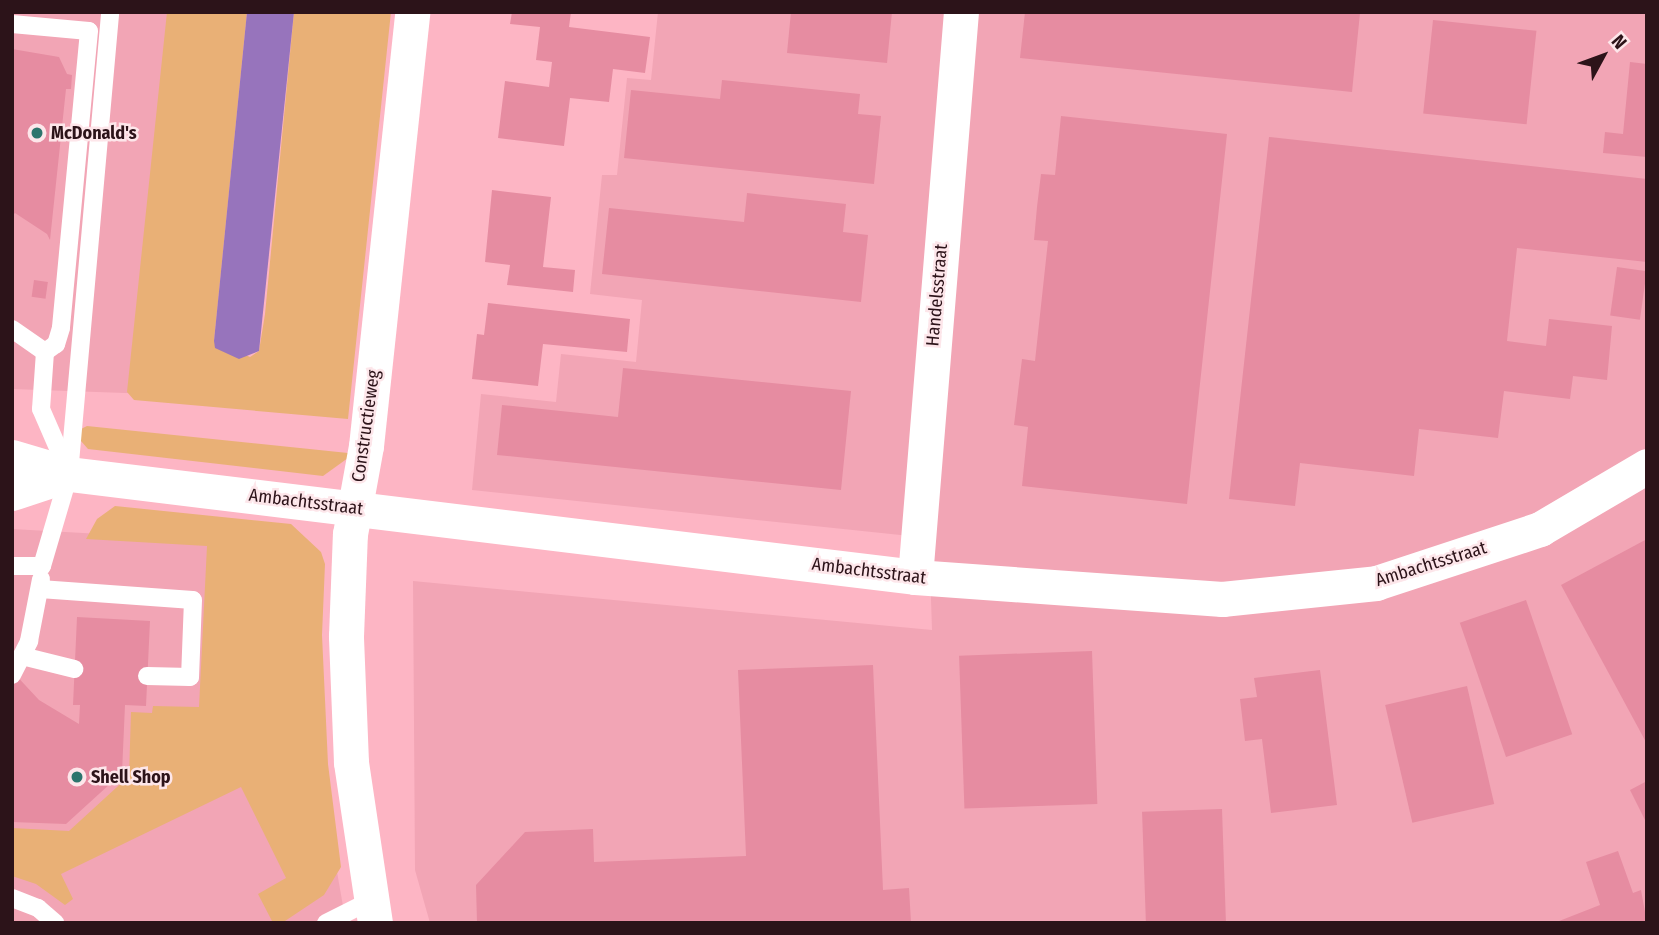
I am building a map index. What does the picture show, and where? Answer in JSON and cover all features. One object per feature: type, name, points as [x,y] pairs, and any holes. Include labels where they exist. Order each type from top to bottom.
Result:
[{"type":"street","name":"Constructieweg","points":[[372,912],[347,699],[353,507],[366,446],[412,12]]},
{"type":"street","name":"Handelsstraat","points":[[915,577],[961,12]]},
{"type":"street","name":"Ambachtsstraat","points":[[12,457],[69,474],[915,577],[1222,599],[1376,583],[1540,529],[1647,466]]},
{"type":"street","name":"Ambachtsstraat","points":[[12,493],[69,474]]},
{"type":"lane","points":[[12,675],[22,656],[40,589],[43,566],[69,474],[110,12]]},
{"type":"lane","points":[[12,24],[89,31],[61,328],[56,344],[45,352],[41,409],[69,474]]},
{"type":"lane","points":[[12,329],[45,352]]},
{"type":"lane","points":[[12,566],[43,566]]},
{"type":"lane","points":[[40,589],[193,600],[190,677],[147,676]]},
{"type":"lane","points":[[22,656],[74,669]]},
{"type":"lane","points":[[12,898],[38,908],[55,923]]},
{"type":"lane","points":[[326,923],[372,912]]},
{"type":"shaded area","points":[[12,12],[187,12],[153,394],[12,389]]},
{"type":"shaded area","points":[[167,12],[247,12],[214,341],[250,357],[259,351],[265,314],[294,12],[391,12],[348,419],[134,400],[127,392]]},
{"type":"shaded area","points":[[247,12],[294,12],[259,351],[239,359],[215,348],[214,341]]},
{"type":"shaded area","points":[[658,12],[1647,12],[1647,923],[430,923],[415,870],[413,581],[932,630],[929,538],[472,490],[481,394],[556,402],[561,354],[636,362],[642,300],[590,294],[602,175],[617,175],[627,78],[651,80]]},
{"type":"shaded area","points":[[87,426],[348,453],[348,458],[323,476],[88,449],[81,441],[81,429]]},
{"type":"shaded area","points":[[115,506],[291,524],[321,552],[325,564],[322,635],[328,764],[341,867],[324,895],[282,923],[273,923],[258,894],[286,878],[241,787],[61,874],[73,899],[65,905],[36,884],[12,876],[12,828],[69,831],[129,776],[131,712],[152,713],[153,706],[199,707],[207,546],[86,539],[97,519]]},
{"type":"shaded area","points":[[12,529],[225,541],[318,764],[346,923],[12,923]]},
{"type":"building","points":[[512,12],[571,12],[569,27],[650,37],[645,73],[613,69],[609,102],[570,98],[564,146],[498,138],[505,81],[549,87],[552,62],[536,60],[540,27],[510,24]]},
{"type":"building","points":[[791,12],[892,12],[887,63],[787,53]]},
{"type":"building","points":[[1025,12],[1360,13],[1352,92],[1020,58]]},
{"type":"building","points":[[1433,20],[1536,31],[1527,124],[1423,113]]},
{"type":"building","name":"McDonald's","points":[[12,49],[59,57],[67,74],[72,75],[71,89],[66,89],[50,240],[47,234],[15,213],[12,216]]},
{"type":"building","points":[[1630,62],[1647,64],[1647,157],[1603,153],[1605,132],[1623,134]]},
{"type":"building","points":[[722,80],[860,94],[858,114],[881,116],[874,184],[624,158],[631,90],[720,99]]},
{"type":"building","points":[[1061,116],[1227,134],[1187,504],[1022,486],[1028,427],[1014,425],[1022,359],[1035,361],[1048,241],[1034,240],[1037,207],[1041,174],[1055,175]]},
{"type":"building","points":[[1269,137],[1647,179],[1647,262],[1517,248],[1507,341],[1546,346],[1549,319],[1612,326],[1607,380],[1573,376],[1570,399],[1504,391],[1498,438],[1419,429],[1414,476],[1300,463],[1295,506],[1229,499]]},
{"type":"building","points":[[492,190],[551,197],[543,267],[575,270],[573,292],[507,285],[510,265],[485,262]]},
{"type":"building","points":[[747,193],[846,204],[843,232],[868,235],[861,302],[602,274],[609,208],[744,222]]},
{"type":"building","points":[[1617,267],[1647,271],[1640,320],[1610,316]]},
{"type":"building","points":[[34,280],[48,282],[45,299],[32,297]]},
{"type":"building","points":[[488,303],[630,319],[627,352],[543,344],[538,386],[472,379],[477,334],[484,335]]},
{"type":"building","points":[[623,368],[851,391],[841,490],[497,455],[502,405],[618,417]]},
{"type":"building","points":[[1647,539],[1647,744],[1561,585]]},
{"type":"building","points":[[1526,600],[1572,734],[1506,757],[1460,623]]},
{"type":"building","points":[[77,617],[150,621],[146,706],[125,705],[122,773],[66,824],[12,822],[12,671],[39,700],[79,724],[80,705],[73,705]]},
{"type":"building","points":[[1092,651],[1097,804],[964,809],[959,656]]},
{"type":"building","points":[[873,665],[883,890],[909,888],[911,923],[477,923],[476,885],[525,832],[593,829],[594,862],[746,856],[738,670]]},
{"type":"building","points":[[1320,670],[1337,805],[1271,813],[1262,739],[1245,741],[1240,699],[1257,697],[1254,678]]},
{"type":"building","points":[[1467,686],[1494,804],[1412,823],[1385,705]]},
{"type":"building","points":[[1647,781],[1647,824],[1630,790]]},
{"type":"building","points":[[1222,809],[1226,923],[1146,923],[1142,812]]},
{"type":"building","points":[[1618,851],[1633,893],[1641,890],[1647,923],[1554,923],[1600,905],[1586,862]]},
{"type":"place","name":"McDonald's","points":[[37,133]]},
{"type":"place","name":"Shell Shop","points":[[77,777]]}]
